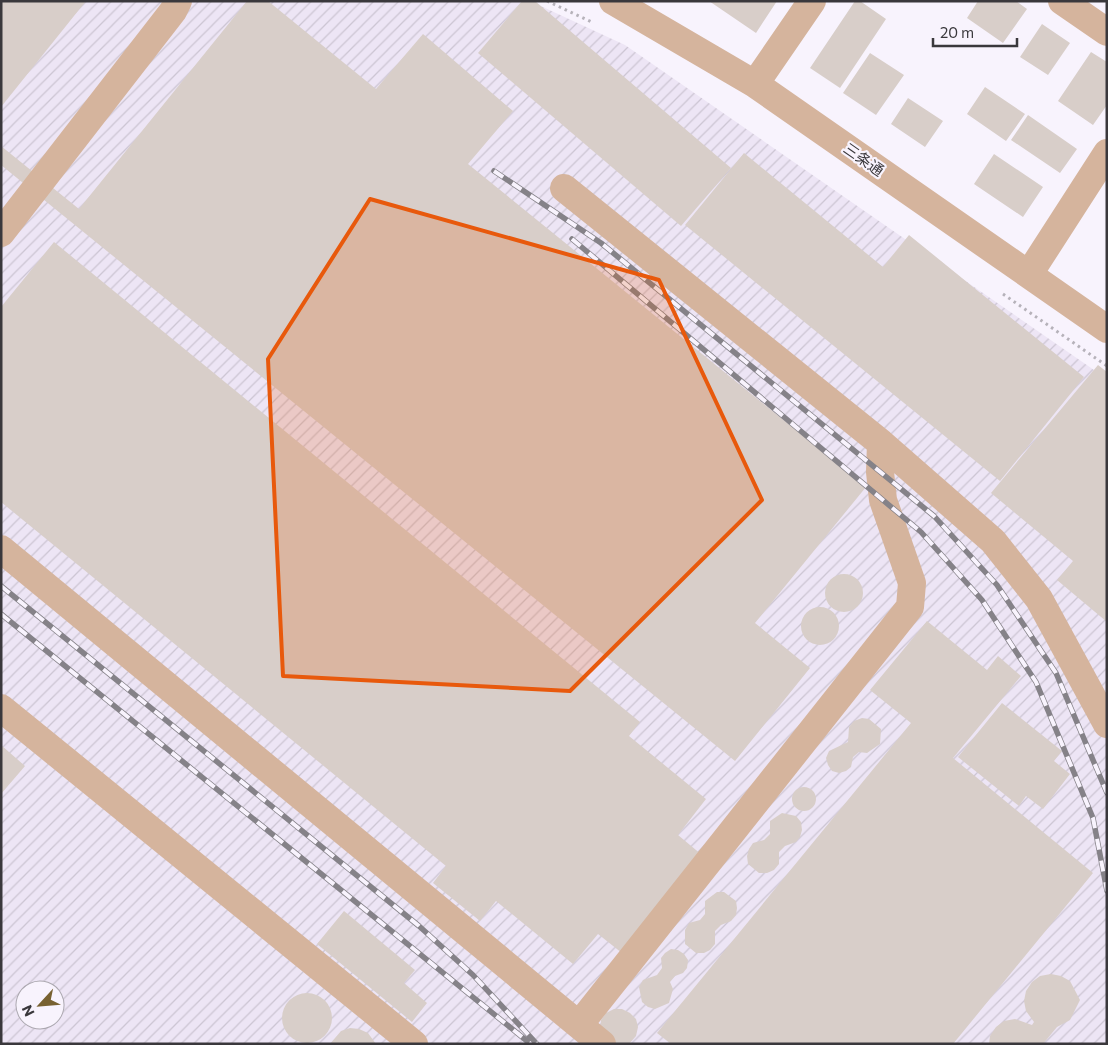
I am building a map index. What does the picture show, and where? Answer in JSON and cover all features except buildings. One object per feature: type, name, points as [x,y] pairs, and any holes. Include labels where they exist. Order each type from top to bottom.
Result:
[{"type":"street","name":"三条通","points":[[613,1],[755,84],[1107,328]]},
{"type":"street","points":[[755,84],[812,1]]},
{"type":"street","points":[[1062,1],[1107,32]]},
{"type":"street","points":[[1,232],[171,4]]},
{"type":"street","points":[[1029,274],[1107,153]]},
{"type":"street","points":[[564,188],[881,443],[993,541],[1039,600],[1107,724]]},
{"type":"street","points":[[579,1025],[910,607],[912,583],[883,500],[880,472],[881,443]]},
{"type":"street","points":[[1,549],[602,1044]]},
{"type":"street","points":[[1,708],[414,1044]]},
{"type":"path","points":[[547,1],[597,24]]},
{"type":"path","points":[[1002,293],[1107,366]]},
{"type":"highlighted area","points":[[370,199],[659,280],[762,500],[570,691],[283,676],[268,359]]},
{"type":"shaded area","points":[[1,1],[530,1],[625,45],[1107,379],[1107,1044],[1,1044]]},
{"type":"railway","points":[[494,171],[601,243],[934,516],[997,585],[1056,673],[1107,793]]},
{"type":"railway","points":[[572,239],[921,532],[982,600],[1036,682],[1093,818],[1107,891]]},
{"type":"railway","points":[[1,586],[419,926],[473,975],[537,1044]]},
{"type":"railway","points":[[1,614],[527,1041]]}]
